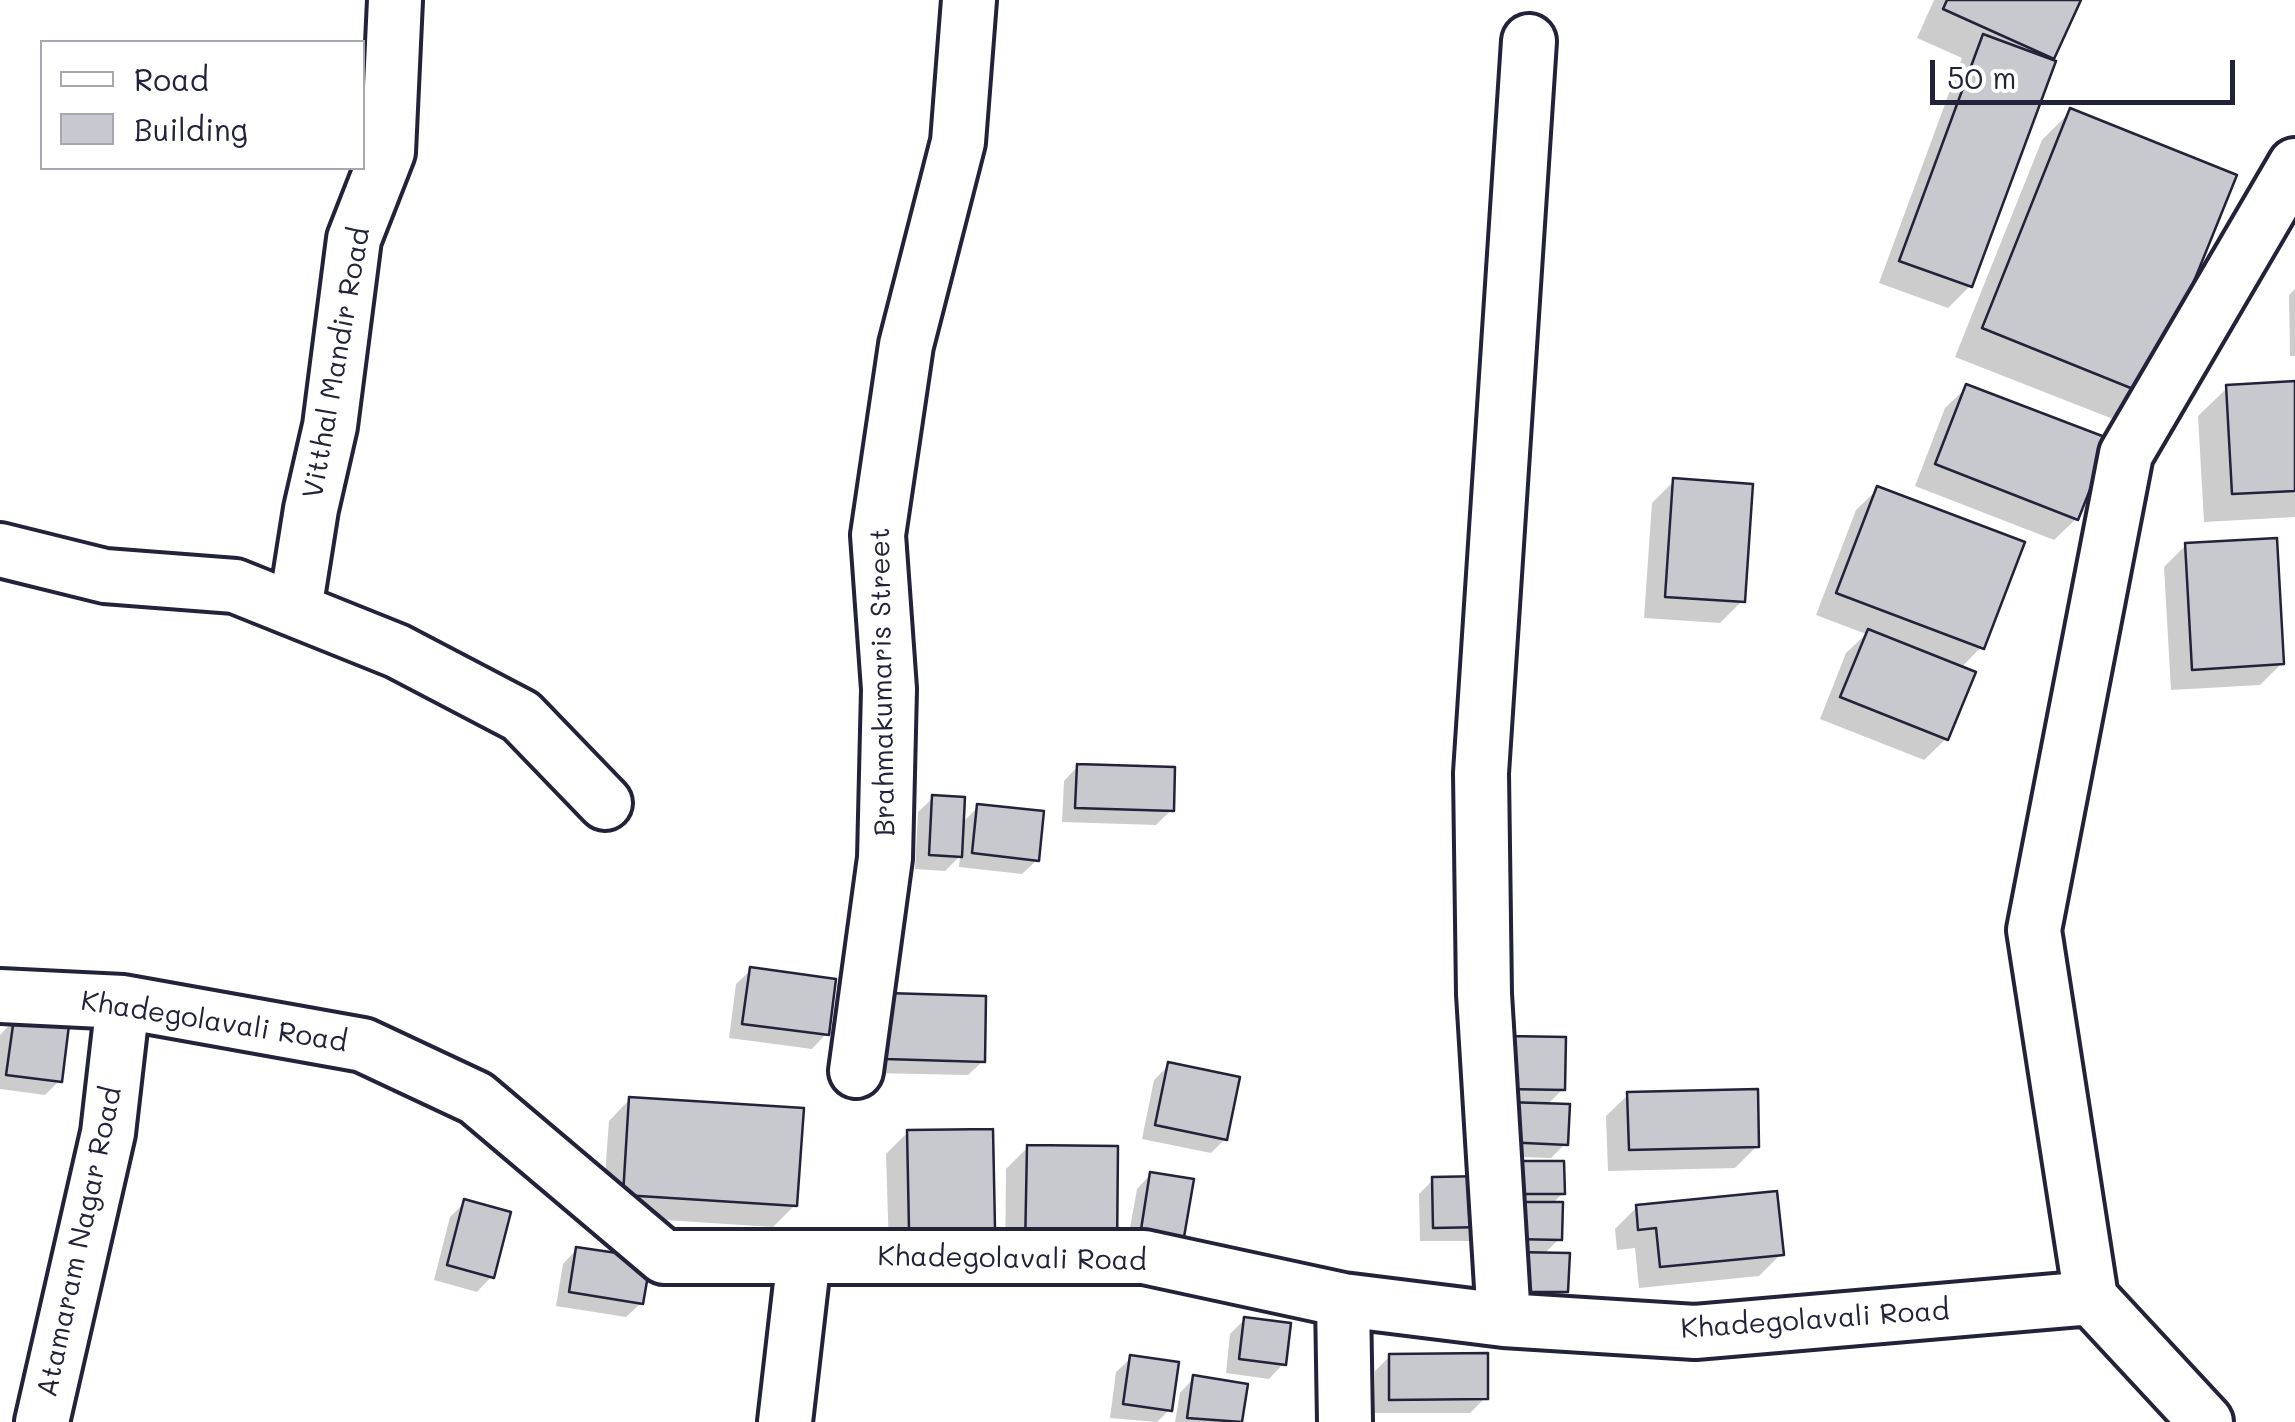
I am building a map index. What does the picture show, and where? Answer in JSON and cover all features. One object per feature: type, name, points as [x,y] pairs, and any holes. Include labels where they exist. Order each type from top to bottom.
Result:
[{"type":"street","name":"Vitthal Mandir Road","points":[[295,610],[311,509],[330,426],[354,239],[388,152],[395,0]]},
{"type":"street","name":"Brahmakumaris Street","points":[[856,1070],[885,858],[889,689],[878,535],[906,345],[958,142],[970,0]]},
{"type":"street","points":[[1504,1320],[1484,994],[1481,773],[1528,41]]},
{"type":"street","points":[[2206,1422],[2090,1298],[2034,930],[2126,454],[2295,165]]},
{"type":"street","points":[[0,550],[104,576],[235,586],[397,651],[521,716],[605,803]]},
{"type":"street","name":"Khadegolavali Road","points":[[0,996],[123,1002],[364,1045],[476,1098],[664,1258],[1144,1258],[1343,1300],[1504,1320],[1694,1332],[2090,1298]]},
{"type":"street","name":"Atamaram Nagar Road","points":[[42,1422],[108,1133],[123,1002]]},
{"type":"street","points":[[785,1422],[804,1258]]},
{"type":"street","points":[[1343,1300],[1345,1422]]},
{"type":"building","points":[[1947,0],[2081,0],[2054,59],[1943,9]]},
{"type":"building","points":[[1983,34],[2056,61],[1972,287],[1899,261]]},
{"type":"building","points":[[2070,108],[2237,175],[2148,395],[1982,328]]},
{"type":"building","points":[[2295,381],[2295,491],[2232,494],[2226,385]]},
{"type":"building","points":[[1966,384],[2110,439],[2078,520],[1935,464]]},
{"type":"building","points":[[1673,478],[1753,484],[1745,602],[1665,597]]},
{"type":"building","points":[[1877,486],[2025,542],[1984,649],[1836,593]]},
{"type":"building","points":[[2277,538],[2284,664],[2192,670],[2185,543]]},
{"type":"building","points":[[1868,629],[1976,672],[1948,740],[1840,697]]},
{"type":"building","points":[[1077,764],[1175,767],[1174,811],[1075,808]]},
{"type":"building","points":[[932,795],[965,797],[962,857],[929,855]]},
{"type":"building","points":[[977,804],[1044,811],[1039,861],[972,853]]},
{"type":"building","points":[[750,967],[836,979],[829,1035],[742,1024]]},
{"type":"building","points":[[887,993],[986,996],[985,1062],[885,1059]]},
{"type":"building","points":[[14,1018],[69,1025],[62,1082],[6,1075]]},
{"type":"building","points":[[1507,1036],[1566,1037],[1565,1090],[1506,1089]]},
{"type":"building","points":[[1168,1062],[1240,1077],[1227,1140],[1155,1125]]},
{"type":"building","points":[[1758,1089],[1759,1147],[1629,1150],[1627,1092]]},
{"type":"building","points":[[629,1097],[804,1108],[797,1206],[623,1195]]},
{"type":"building","points":[[1505,1102],[1570,1104],[1568,1145],[1504,1142]]},
{"type":"building","points":[[993,1129],[995,1228],[909,1230],[907,1130]]},
{"type":"building","points":[[1027,1145],[1118,1146],[1117,1251],[1025,1249]]},
{"type":"building","points":[[1513,1161],[1564,1161],[1565,1194],[1513,1194]]},
{"type":"building","points":[[1150,1172],[1194,1179],[1183,1243],[1140,1236]]},
{"type":"building","points":[[1486,1176],[1486,1227],[1433,1228],[1432,1177]]},
{"type":"building","points":[[1777,1191],[1784,1255],[1660,1267],[1656,1228],[1638,1230],[1636,1205]]},
{"type":"building","points":[[464,1199],[511,1212],[494,1278],[447,1265]]},
{"type":"building","points":[[1512,1202],[1563,1202],[1562,1240],[1512,1239]]},
{"type":"building","points":[[576,1247],[651,1258],[643,1304],[569,1292]]},
{"type":"building","points":[[1513,1252],[1570,1253],[1568,1292],[1513,1292]]},
{"type":"building","points":[[1244,1317],[1291,1323],[1286,1365],[1239,1359]]},
{"type":"building","points":[[1488,1353],[1488,1399],[1389,1400],[1389,1354]]},
{"type":"building","points":[[1130,1355],[1179,1362],[1172,1411],[1123,1404]]},
{"type":"building","points":[[1193,1375],[1248,1384],[1242,1422],[1187,1418]]}]
